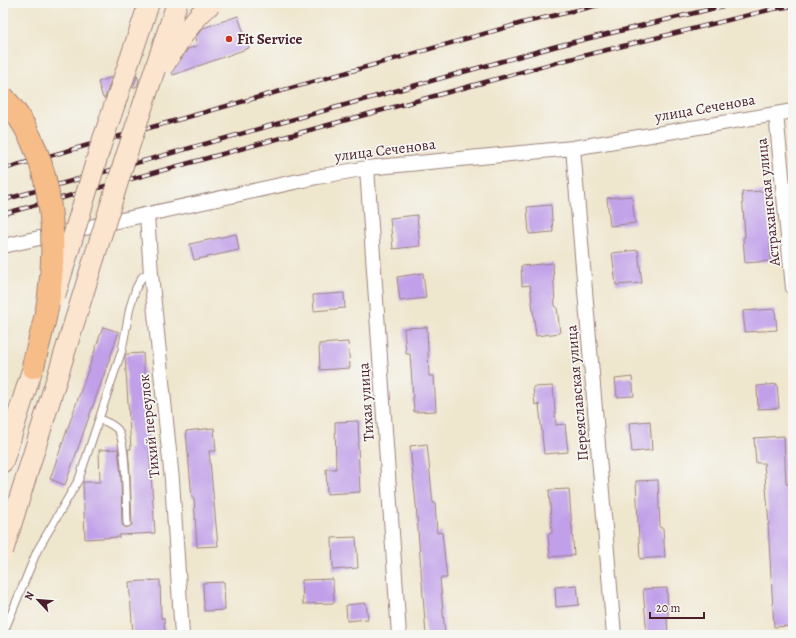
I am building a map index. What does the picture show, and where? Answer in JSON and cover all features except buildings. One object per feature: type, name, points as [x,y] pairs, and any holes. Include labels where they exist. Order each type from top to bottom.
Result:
[{"type":"highway","points":[[3,97],[12,107],[29,133],[42,167],[50,204],[53,248],[49,297],[33,368]]},
{"type":"main road","points":[[3,462],[100,148],[149,3]]},
{"type":"main road","points":[[3,550],[126,156],[177,3]]},
{"type":"main road","points":[[126,156],[165,63],[184,34],[212,3]]},
{"type":"street","name":"улица Сеченова","points":[[3,246],[317,177],[367,168],[573,148],[793,111]]},
{"type":"street","name":"Астраханская улица","points":[[776,114],[793,288]]},
{"type":"street","name":"Переяславская улица","points":[[573,148],[614,635]]},
{"type":"street","name":"Тихая улица","points":[[367,168],[399,635]]},
{"type":"street","name":"Тихий переулок","points":[[148,215],[151,274],[172,480],[182,635]]},
{"type":"lane","points":[[3,634],[37,550],[79,479],[122,350],[130,306],[136,288],[142,277],[151,274]]},
{"type":"lane","points":[[99,419],[110,423],[117,428],[122,437],[127,523]]},
{"type":"railway","points":[[3,169],[522,23],[608,3]]},
{"type":"railway","points":[[3,200],[557,46],[736,3]]},
{"type":"railway","points":[[3,214],[562,61],[773,9],[793,6]]},
{"type":"place","name":"Fit Service","points":[[229,39]]}]
